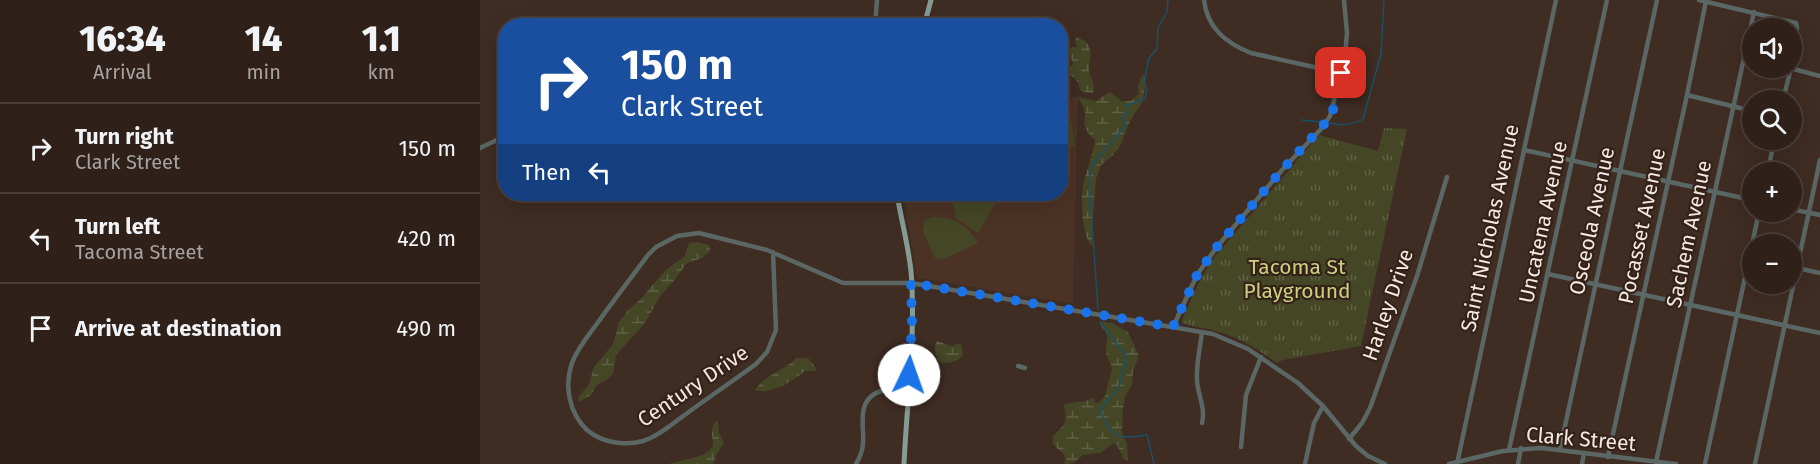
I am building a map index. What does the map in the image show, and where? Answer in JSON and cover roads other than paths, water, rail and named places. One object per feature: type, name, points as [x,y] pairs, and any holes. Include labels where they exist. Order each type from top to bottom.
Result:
[{"type":"main road","points":[[926,18],[931,0]]},
{"type":"main road","points":[[898,201],[911,283],[912,321],[904,464]]},
{"type":"street","points":[[876,18],[877,0]]},
{"type":"street","points":[[1204,0],[1207,15],[1215,29],[1237,48],[1251,54],[1341,73]]},
{"type":"street","points":[[1173,327],[1197,275],[1216,248],[1328,120],[1333,110],[1345,56],[1347,33],[1344,0]]},
{"type":"street","name":"Saint Nicholas Avenue","points":[[1457,463],[1556,0]]},
{"type":"street","name":"Uncatena Avenue","points":[[1509,450],[1607,0]]},
{"type":"street","name":"Osceola Avenue","points":[[1560,449],[1657,0]]},
{"type":"street","points":[[1699,0],[1779,18]]},
{"type":"street","name":"Pocasset Avenue","points":[[1608,457],[1706,1]]},
{"type":"street","name":"Sachem Avenue","points":[[1656,462],[1754,12]]},
{"type":"street","points":[[1802,70],[1820,76]]},
{"type":"street","points":[[1687,96],[1742,108]]},
{"type":"street","points":[[480,148],[498,139]]},
{"type":"street","points":[[1524,150],[1742,198]]},
{"type":"street","points":[[1802,245],[1820,160]]},
{"type":"street","name":"Harley Drive","points":[[1349,439],[1370,408],[1415,283],[1448,177]]},
{"type":"street","points":[[1802,210],[1820,215]]},
{"type":"street","points":[[1705,464],[1757,222]]},
{"type":"street","name":"Century Drive","points":[[773,252],[776,330],[767,352],[756,364],[659,433],[644,441],[625,444],[608,441],[593,435],[583,425],[572,408],[569,397],[568,380],[572,362],[583,343],[648,255],[656,247],[677,236],[699,233],[725,238],[773,252],[843,283],[911,283]]},
{"type":"street","points":[[1802,269],[1820,273]]},
{"type":"street","points":[[1548,274],[1820,333]]},
{"type":"street","points":[[911,283],[1202,332],[1236,343],[1298,383],[1323,406],[1362,452],[1385,464]]},
{"type":"street","points":[[1755,464],[1792,294]]},
{"type":"street","points":[[1202,332],[1197,368],[1197,381],[1204,417],[1202,423]]},
{"type":"street","points":[[1241,447],[1246,395],[1261,357]]},
{"type":"street","points":[[1018,366],[1025,368]]},
{"type":"street","points":[[856,464],[863,448],[863,412],[868,402],[883,390],[908,391]]},
{"type":"street","points":[[1305,464],[1314,423],[1323,406]]},
{"type":"street","points":[[1518,464],[1521,448]]},
{"type":"street","name":"Clark Street","points":[[1449,464],[1521,448],[1560,449],[1632,462],[1676,464]]},
{"type":"street","points":[[1582,464],[1584,453]]},
{"type":"waterway","points":[[1098,309],[1089,181],[1092,165],[1126,125],[1122,117],[1128,112],[1127,105],[1145,99],[1147,89],[1144,82],[1149,58],[1157,49],[1158,28],[1167,12],[1168,0]]},
{"type":"waterway","points":[[1330,123],[1356,123],[1363,119],[1381,54],[1384,0]]},
{"type":"waterway","points":[[1302,120],[1321,122]]},
{"type":"waterway","points":[[1100,322],[1126,356],[1119,387],[1100,410],[1108,427],[1117,435],[1129,437],[1147,435],[1154,464]]},
{"type":"park label","name":"Tacoma St Playground","points":[[1297,279]]}]
